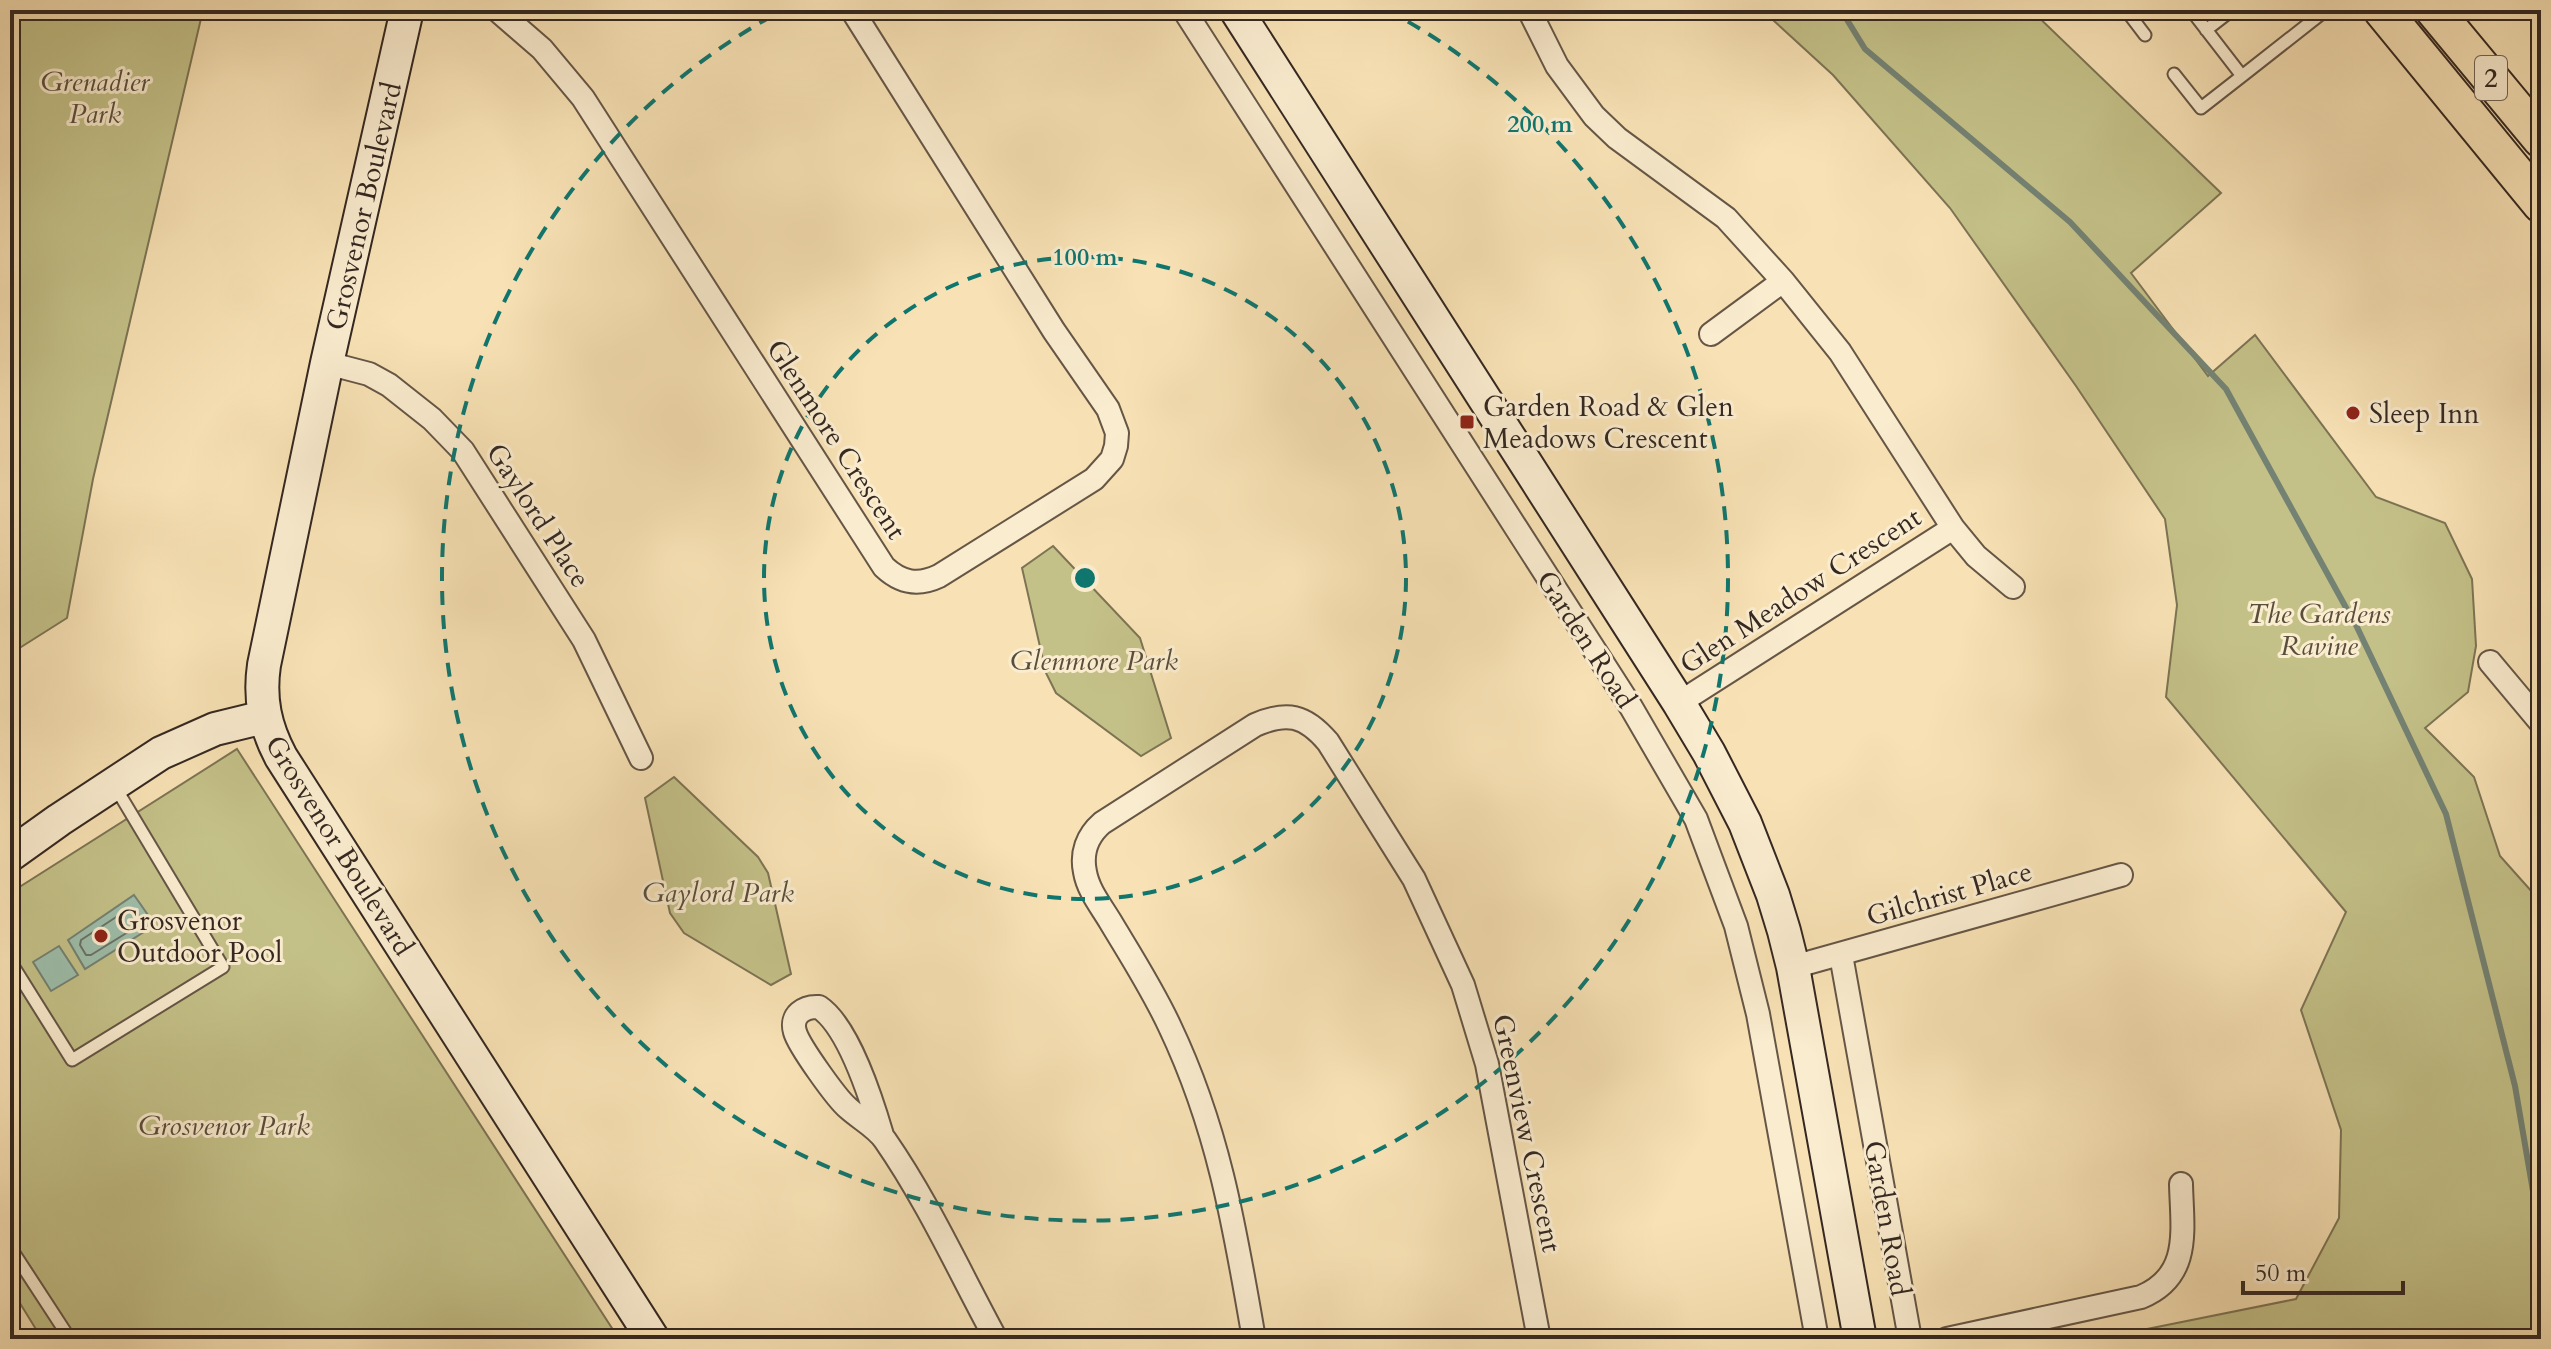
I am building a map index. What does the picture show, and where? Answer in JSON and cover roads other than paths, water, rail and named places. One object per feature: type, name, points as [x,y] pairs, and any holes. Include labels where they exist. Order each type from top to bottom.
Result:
[{"type":"main road","name":"2","points":[[2382,10],[2517,143]]},
{"type":"main road","name":"2","points":[[2434,10],[2517,143],[2541,204]]},
{"type":"street","name":"Grosvenor Boulevard","points":[[407,10],[327,363],[264,665],[264,717],[281,757],[653,1339]]},
{"type":"street","name":"Glenmore Crescent","points":[[497,10],[542,49],[583,98],[884,567],[898,578],[918,583],[939,576],[1094,479],[1112,459],[1117,433],[1108,409],[1054,331],[852,10]]},
{"type":"street","name":"Garden Road","points":[[1184,10],[1631,707],[1696,819],[1727,896],[1752,984],[1817,1339]]},
{"type":"street","name":"Garden Road","points":[[1236,10],[1679,703],[1745,823],[1773,895],[1793,967],[1860,1339]]},
{"type":"street","name":"Glen Meadow Crescent","points":[[1529,10],[1557,66],[1594,116],[1617,138],[1726,218],[1783,281],[1840,352],[1953,528],[1976,556],[2013,587]]},
{"type":"street","points":[[1711,334],[1783,281]]},
{"type":"street","name":"Gaylord Place","points":[[327,363],[369,374],[389,385],[432,419],[463,451],[584,640],[641,758]]},
{"type":"street","name":"Glen Meadow Crescent","points":[[1679,703],[1953,528]]},
{"type":"street","points":[[2490,662],[2540,719]]},
{"type":"street","points":[[10,855],[113,784],[185,741],[215,729],[264,717]]},
{"type":"street","name":"Greenview Crescent","points":[[1254,1339],[1223,1173],[1202,1103],[1151,989],[1087,881],[1083,860],[1089,838],[1102,823],[1255,725],[1277,717],[1290,717],[1312,724],[1328,742],[1414,879],[1463,985],[1487,1064],[1539,1339]]},
{"type":"street","name":"Gilchrist Place","points":[[1793,967],[2121,875]]},
{"type":"street","name":"Garden Road","points":[[1841,955],[1910,1339]]},
{"type":"street","points":[[882,1135],[845,1105],[798,1040],[794,1022],[804,1010],[819,1007],[834,1022],[869,1089],[882,1135],[905,1171],[996,1339]]},
{"type":"street","points":[[1947,1339],[2141,1297],[2155,1291],[2170,1276],[2180,1254],[2181,1184]]},
{"type":"lane","points":[[2126,10],[2145,35]]},
{"type":"lane","points":[[2191,10],[2242,76]]},
{"type":"lane","points":[[2206,30],[2232,10]]},
{"type":"lane","points":[[2174,74],[2201,108],[2242,76],[2310,14],[2326,10]]},
{"type":"lane","points":[[2517,143],[2541,147]]},
{"type":"lane","points":[[10,961],[72,1060],[223,967],[113,784]]},
{"type":"lane","points":[[10,1247],[70,1339]]},
{"type":"water","points":[[134,895],[155,925],[85,969],[68,940]]},
{"type":"water","points":[[59,946],[78,975],[51,991],[33,962]]},
{"type":"waterway","points":[[1841,10],[1865,49],[2070,222],[2226,389],[2355,624]]},
{"type":"waterway","points":[[2356,625],[2446,814],[2515,1086],[2541,1238]]},
{"type":"place","name":"Sleep Inn","points":[[2353,413]]},
{"type":"place","name":"Garden Road & Glen Meadows Crescent","points":[[1467,422]]},
{"type":"place","name":"Grosvenor Outdoor Pool","points":[[101,936]]},
{"type":"park label","name":"Grenadier Park","points":[[95,97]]},
{"type":"park label","name":"The Gardens Ravine","points":[[2319,629]]},
{"type":"park label","name":"Glenmore Park","points":[[1094,660]]},
{"type":"park label","name":"Gaylord Park","points":[[718,892]]},
{"type":"park label","name":"Grosvenor Park","points":[[224,1125]]}]
